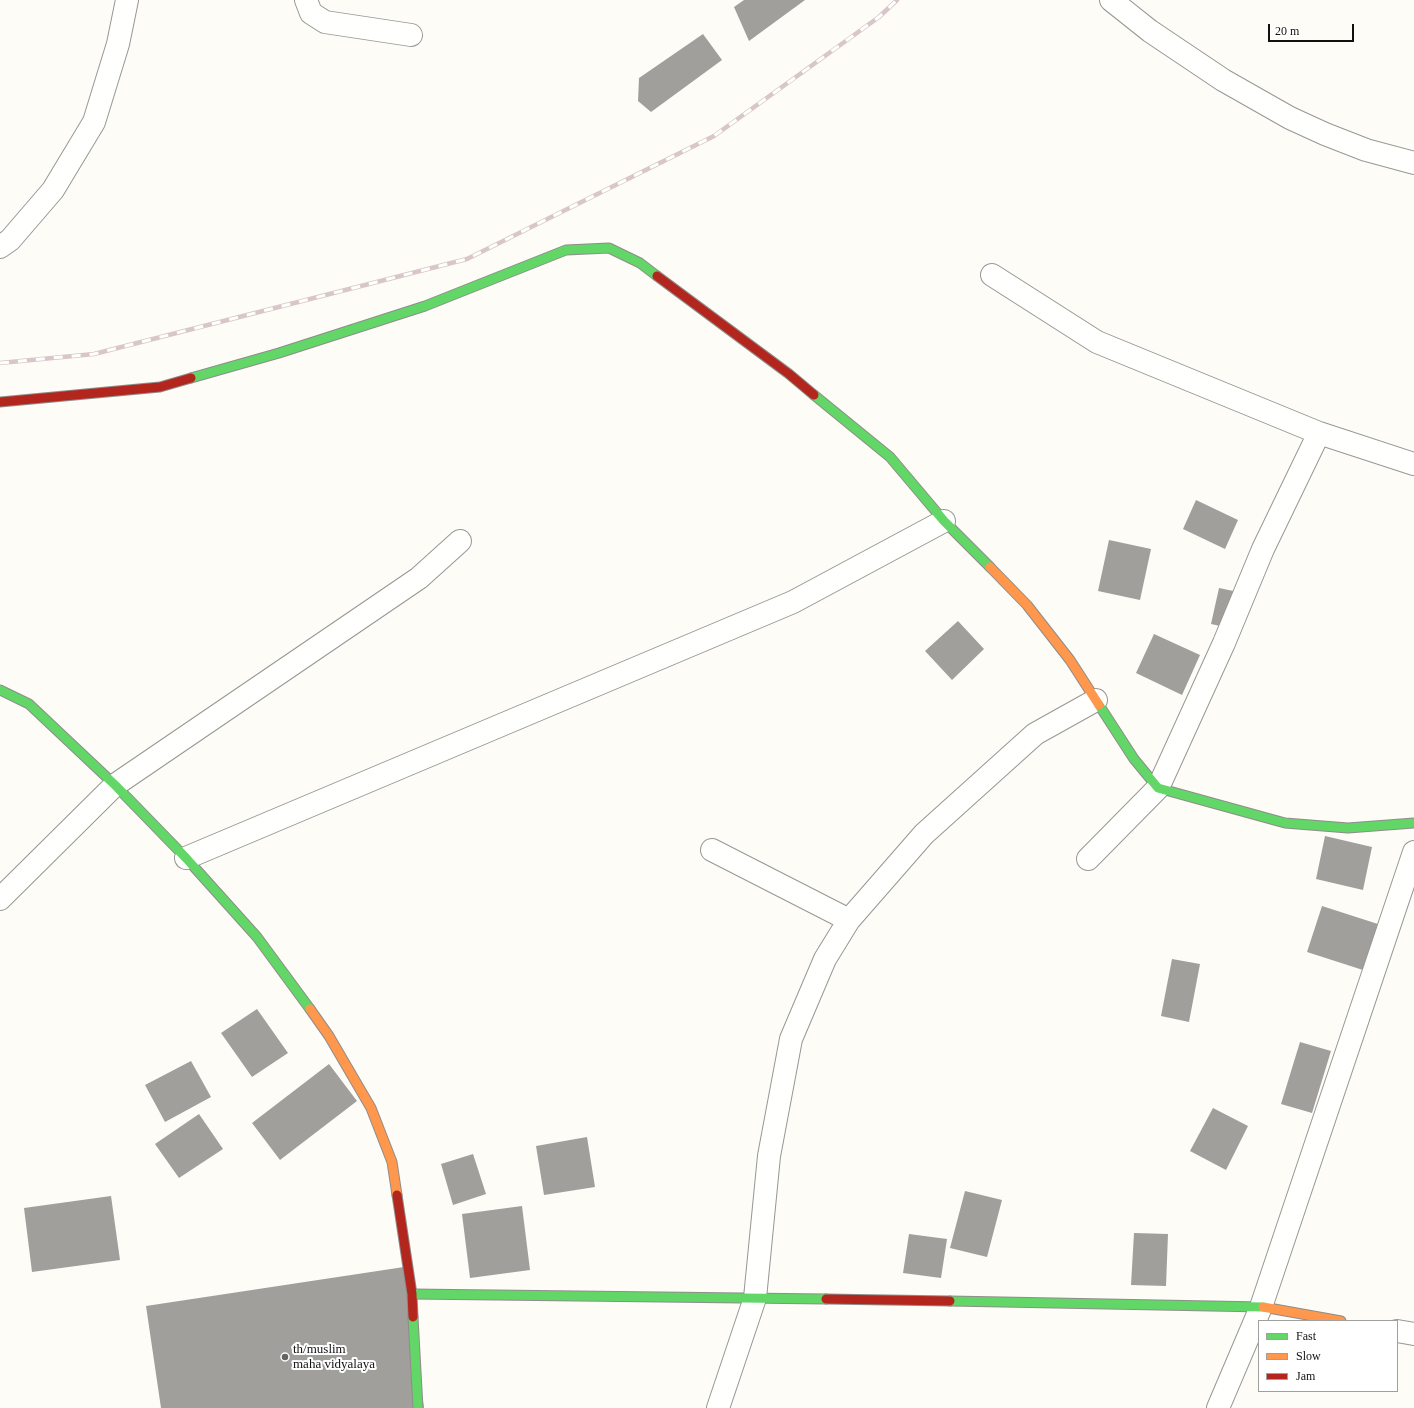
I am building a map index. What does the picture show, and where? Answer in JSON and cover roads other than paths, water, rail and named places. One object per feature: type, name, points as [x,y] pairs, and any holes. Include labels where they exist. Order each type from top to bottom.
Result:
[{"type":"street","points":[[0,247],[10,240],[53,190],[94,122],[118,44],[127,0]]},
{"type":"street","points":[[306,0],[311,13],[325,22],[411,35]]},
{"type":"street","points":[[1111,0],[1150,31],[1222,80],[1290,118],[1366,150],[1414,163]]},
{"type":"street","points":[[0,402],[160,387],[279,353],[425,306],[566,250],[609,248],[640,263],[789,374],[890,457],[944,521],[1028,605],[1070,660],[1134,759],[1158,788],[1285,823],[1348,828],[1414,823]]},
{"type":"street","points":[[992,275],[1097,342],[1319,434],[1414,464]]},
{"type":"street","points":[[1088,859],[1158,788],[1224,644],[1263,549],[1319,434]]},
{"type":"street","points":[[186,858],[793,602],[944,521]]},
{"type":"street","points":[[0,899],[115,786],[419,578],[460,541]]},
{"type":"street","points":[[0,690],[28,704],[115,786],[186,858],[257,937],[329,1036],[371,1108],[392,1162],[412,1294],[418,1408]]},
{"type":"street","points":[[718,1408],[755,1298],[769,1156],[791,1040],[825,959],[849,920],[924,834],[1035,734],[1096,700]]},
{"type":"street","points":[[712,850],[849,920]]},
{"type":"street","points":[[1218,1408],[1261,1307],[1414,852]]},
{"type":"street","points":[[412,1294],[755,1298],[1261,1307],[1335,1320]]},
{"type":"street","points":[[1398,1331],[1414,1334]]},
{"type":"railway","points":[[0,363],[94,354],[467,259],[714,136],[879,17],[897,0]]},
{"type":"place","name":"th/muslim maha vidyalaya","points":[[285,1357]]}]
